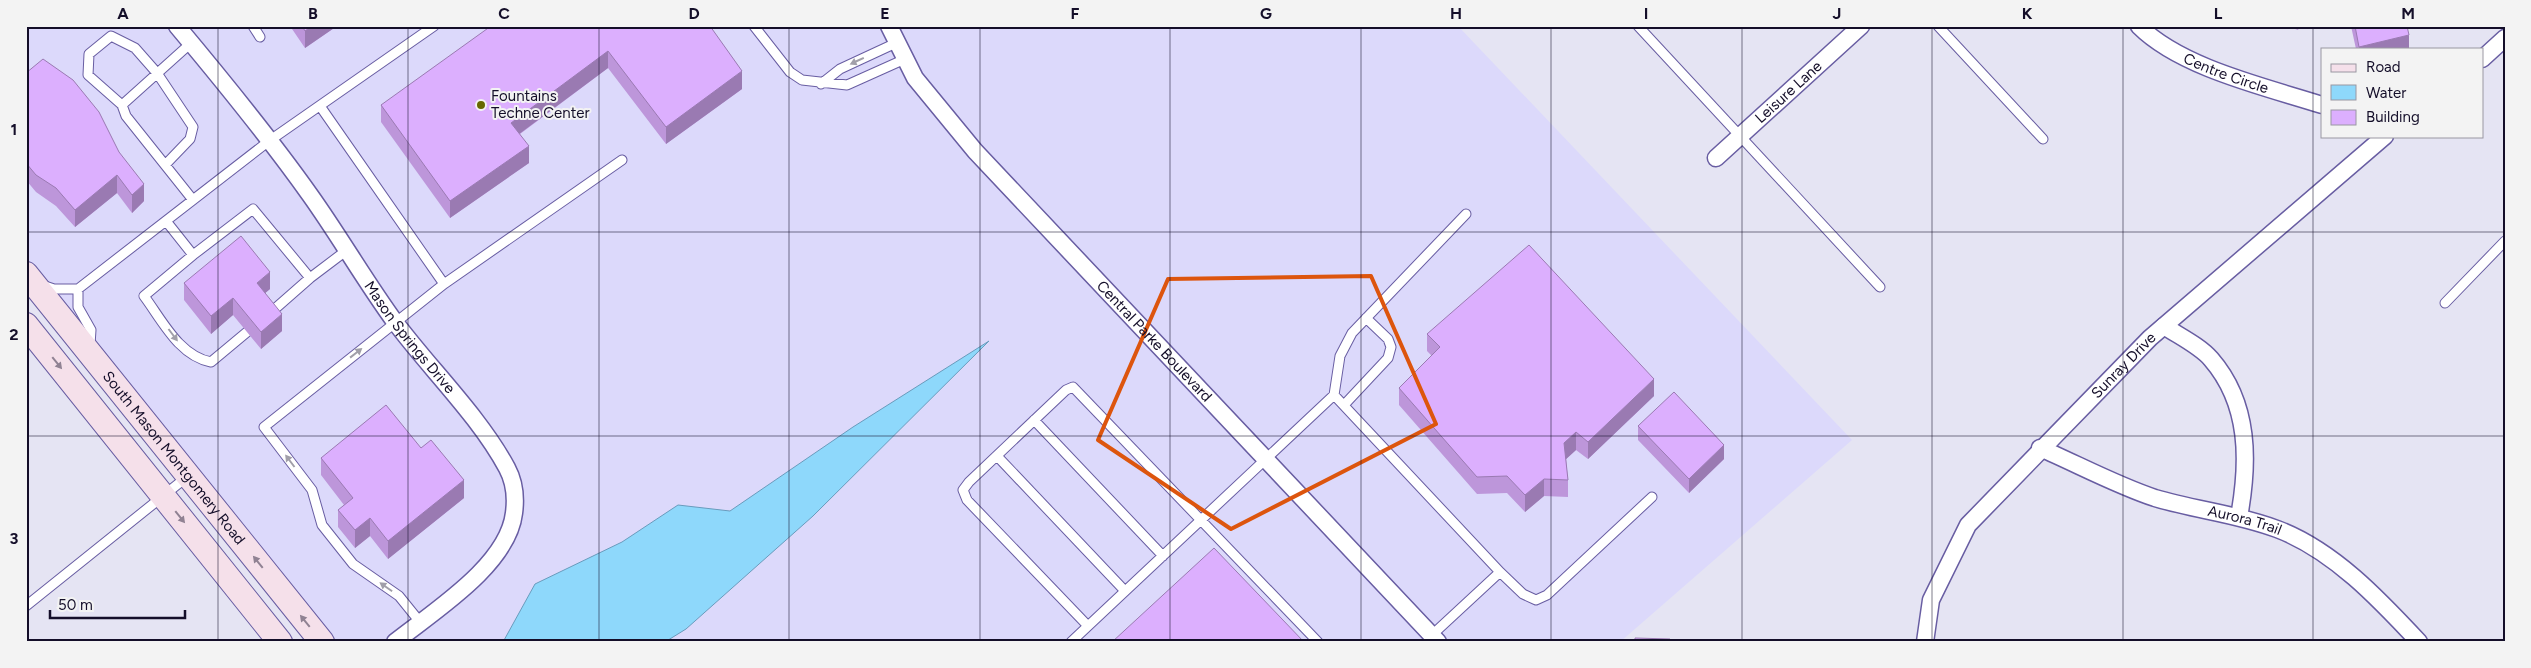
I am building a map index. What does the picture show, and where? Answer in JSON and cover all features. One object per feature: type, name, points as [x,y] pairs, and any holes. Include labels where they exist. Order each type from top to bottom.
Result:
[{"type":"main road","name":"South Mason Montgomery Road","points":[[29,278],[322,642]]},
{"type":"main road","points":[[26,325],[280,642]]},
{"type":"street","name":"Central Parke Boulevard","points":[[888,26],[896,44],[931,100],[975,151],[1435,639]]},
{"type":"street","name":"Leisure Lane","points":[[1716,158],[1861,26]]},
{"type":"street","name":"Centre Circle","points":[[2139,26],[2176,54],[2226,74],[2321,105]]},
{"type":"street","name":"Mason Springs Drive","points":[[185,32],[310,194],[395,322],[494,446],[508,470],[515,497],[513,525],[500,550],[467,584],[395,642]]},
{"type":"street","points":[[2484,57],[2504,40]]},
{"type":"street","name":"Sunray Drive","points":[[1925,642],[1931,600],[1968,525],[2040,448],[2150,338],[2383,138]]},
{"type":"street","points":[[2164,326],[2210,358],[2230,386],[2242,418],[2244,486],[2239,517]]},
{"type":"street","name":"Aurora Trail","points":[[2040,448],[2155,498],[2239,517],[2278,529],[2309,545],[2342,568],[2381,602],[2418,642]]},
{"type":"lane","points":[[252,26],[260,37]]},
{"type":"lane","points":[[29,278],[54,289],[78,289],[269,141],[434,26]]},
{"type":"lane","points":[[754,26],[790,72],[802,80],[820,84],[847,85],[905,59]]},
{"type":"lane","points":[[1638,26],[1880,287]]},
{"type":"lane","points":[[1938,26],[2043,139]]},
{"type":"lane","points":[[122,105],[157,73],[185,32]]},
{"type":"lane","points":[[165,166],[190,140],[193,127],[157,73],[135,48],[111,36],[89,54],[88,76],[122,105],[126,116],[165,166],[193,200]]},
{"type":"lane","points":[[820,84],[840,69],[896,44]]},
{"type":"lane","points":[[320,106],[444,284]]},
{"type":"lane","points":[[420,622],[399,596],[353,564],[322,524],[312,490],[264,427],[444,284],[622,160]]},
{"type":"lane","points":[[247,332],[212,362],[198,359],[181,346],[144,296],[253,209],[310,278]]},
{"type":"lane","points":[[1071,642],[1334,395],[1340,356],[1352,333],[1466,214]]},
{"type":"lane","points":[[166,221],[193,255]]},
{"type":"lane","points":[[2445,303],[2505,241]]},
{"type":"lane","points":[[268,314],[310,278],[347,250]]},
{"type":"lane","points":[[78,289],[78,307],[91,330],[89,352]]},
{"type":"lane","points":[[1344,405],[1388,358],[1391,346],[1388,339],[1366,318]]},
{"type":"lane","points":[[1088,626],[967,500],[963,490],[1066,390],[1073,387],[1318,642]]},
{"type":"lane","points":[[1334,395],[1500,572],[1523,594],[1536,600],[1547,595],[1652,497]]},
{"type":"lane","points":[[1034,420],[1163,556]]},
{"type":"lane","points":[[997,456],[1126,591]]},
{"type":"lane","points":[[26,606],[188,476]]},
{"type":"lane","points":[[1435,639],[1500,572]]},
{"type":"highlighted area","points":[[1371,276],[1436,424],[1231,529],[1098,440],[1168,279]]},
{"type":"shaded area","points":[[26,26],[1458,26],[1852,440],[1620,642],[322,642],[26,274]]},
{"type":"water","points":[[989,341],[813,516],[686,629],[665,642],[503,642],[535,584],[622,542],[678,505],[730,511],[853,427]]},
{"type":"building","points":[[302,26],[312,26],[305,31]]},
{"type":"building","name":"Fountains Techne Center","points":[[491,26],[710,26],[742,71],[666,127],[608,51],[511,123],[529,146],[450,201],[381,105]]},
{"type":"building","points":[[2355,26],[2407,26],[2409,35],[2359,47]]},
{"type":"building","points":[[43,59],[73,80],[99,112],[119,152],[144,184],[132,195],[117,175],[75,210],[56,188],[36,175],[26,163],[26,73]]},
{"type":"building","points":[[241,236],[270,272],[257,283],[282,314],[261,332],[233,298],[211,316],[184,283]]},
{"type":"building","points":[[1529,245],[1654,379],[1588,442],[1576,432],[1564,443],[1568,480],[1544,479],[1525,495],[1507,476],[1477,477],[1399,388],[1440,347],[1427,334]]},
{"type":"building","points":[[1674,392],[1724,445],[1689,479],[1638,426]]},
{"type":"building","points":[[386,405],[421,448],[431,440],[464,480],[388,541],[370,518],[355,530],[338,510],[353,498],[321,458]]},
{"type":"building","points":[[1214,548],[1304,642],[1112,642]]},
{"type":"building","points":[[1635,638],[1670,639],[1670,642],[1635,642]]},
{"type":"place","name":"Fountains Techne Center","points":[[481,105]]}]
